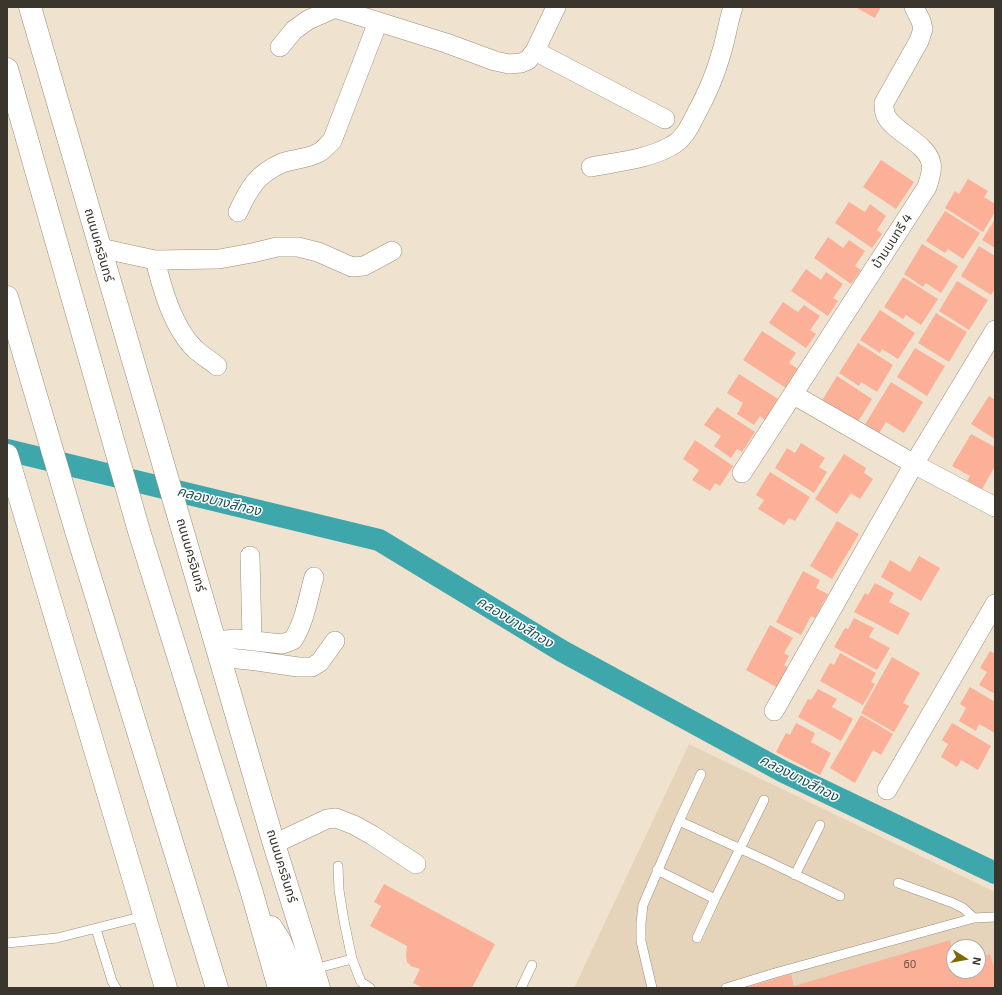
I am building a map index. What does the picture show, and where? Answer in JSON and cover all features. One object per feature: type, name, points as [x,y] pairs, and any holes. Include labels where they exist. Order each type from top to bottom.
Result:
[{"type":"main road","name":"ถนนนครอินทร์","points":[[30,7],[158,448],[188,544],[274,844],[316,978]]},
{"type":"main road","points":[[7,69],[139,531],[252,893],[279,988]]},
{"type":"main road","points":[[7,297],[76,531],[217,988]]},
{"type":"main road","points":[[7,456],[166,988]]},
{"type":"main road","points":[[252,893],[280,941],[300,988]]},
{"type":"street","points":[[280,47],[294,30],[308,20],[333,8],[446,43],[495,61],[509,64],[521,63],[532,55],[556,7]]},
{"type":"street","points":[[591,167],[631,160],[662,150],[680,140],[689,128],[709,90],[721,56],[733,7]]},
{"type":"street","name":"บ้านนนทรี 4","points":[[742,473],[794,395],[927,187],[931,174],[931,163],[926,153],[886,117],[884,111],[884,103],[919,41],[923,29],[914,7]]},
{"type":"street","points":[[238,212],[248,190],[262,174],[283,163],[319,153],[332,141],[378,22]]},
{"type":"street","points":[[532,55],[665,119]]},
{"type":"street","points":[[100,248],[154,260],[219,259],[277,247],[298,246],[318,252],[352,267],[364,266],[392,250]]},
{"type":"street","points":[[154,260],[163,293],[180,329],[194,349],[217,366]]},
{"type":"street","points":[[774,711],[914,464],[995,330]]},
{"type":"street","points":[[794,395],[914,464],[995,507]]},
{"type":"street","points":[[250,556],[252,640]]},
{"type":"street","points":[[218,649],[236,639],[282,644],[293,640],[299,632],[304,618],[314,577]]},
{"type":"street","points":[[887,790],[995,604]]},
{"type":"street","points":[[218,649],[257,661],[298,667],[312,667],[320,662],[335,640]]},
{"type":"street","points":[[274,844],[327,819],[336,818],[354,825],[372,835],[416,864]]},
{"type":"lane","points":[[652,988],[641,942],[643,905],[657,870],[701,774]]},
{"type":"lane","points":[[697,938],[764,800]]},
{"type":"lane","points":[[679,821],[840,896]]},
{"type":"lane","points":[[795,875],[820,825]]},
{"type":"lane","points":[[338,866],[340,897],[352,959],[361,982],[370,988]]},
{"type":"lane","points":[[657,870],[715,899]]},
{"type":"lane","points":[[898,883],[953,902],[963,908],[974,918]]},
{"type":"lane","points":[[7,943],[57,938],[144,916]]},
{"type":"lane","points":[[726,988],[974,918],[995,917]]},
{"type":"lane","points":[[96,929],[112,981],[116,988]]},
{"type":"lane","points":[[316,978],[352,959]]},
{"type":"lane","points":[[521,988],[532,965]]},
{"type":"shaded area","points":[[689,744],[995,892],[995,988],[574,988]]},
{"type":"building","points":[[855,7],[881,7],[875,18]]},
{"type":"building","points":[[881,160],[914,182],[896,209],[863,187]]},
{"type":"building","points":[[968,179],[988,191],[984,197],[995,204],[995,212],[983,232],[945,208],[955,191],[959,194]]},
{"type":"building","points":[[849,202],[865,212],[870,204],[886,216],[877,230],[882,234],[872,248],[835,223]]},
{"type":"building","points":[[945,211],[980,233],[963,259],[948,249],[945,253],[926,241]]},
{"type":"building","points":[[995,219],[995,248],[982,240]]},
{"type":"building","points":[[828,237],[843,248],[849,240],[865,251],[855,266],[861,270],[851,284],[814,258]]},
{"type":"building","points":[[922,244],[958,266],[941,293],[926,283],[923,287],[904,274]]},
{"type":"building","points":[[979,246],[995,256],[995,289],[991,295],[961,276]]},
{"type":"building","points":[[806,269],[821,280],[826,272],[843,284],[833,298],[838,301],[828,316],[791,291]]},
{"type":"building","points":[[903,277],[938,299],[921,325],[906,315],[903,319],[884,307]]},
{"type":"building","points":[[957,281],[988,300],[969,330],[939,311]]},
{"type":"building","points":[[783,302],[798,312],[804,305],[820,316],[810,330],[816,334],[806,348],[769,323]]},
{"type":"building","points":[[880,310],[915,333],[898,359],[882,349],[880,353],[860,340]]},
{"type":"building","points":[[936,313],[967,332],[949,362],[918,343]]},
{"type":"building","points":[[762,331],[796,353],[789,363],[798,369],[786,388],[743,360]]},
{"type":"building","points":[[858,343],[893,365],[877,392],[861,382],[859,386],[839,373]]},
{"type":"building","points":[[915,348],[945,366],[927,396],[897,377]]},
{"type":"building","points":[[739,374],[778,399],[765,420],[760,416],[754,425],[737,414],[743,403],[727,393]]},
{"type":"building","points":[[837,376],[872,399],[856,425],[818,407]]},
{"type":"building","points":[[891,382],[923,402],[904,433],[886,422],[875,440],[861,431]]},
{"type":"building","points":[[989,396],[995,400],[995,439],[971,424]]},
{"type":"building","points":[[717,407],[755,432],[742,452],[737,449],[731,458],[714,446],[721,436],[704,425]]},
{"type":"building","points":[[971,434],[995,447],[995,466],[981,491],[966,483],[970,476],[952,466]]},
{"type":"building","points":[[695,440],[733,466],[720,486],[715,483],[710,491],[692,480],[699,470],[683,459]]},
{"type":"building","points":[[801,443],[825,458],[819,467],[827,472],[814,493],[775,468],[787,448],[795,453]]},
{"type":"building","points":[[844,454],[866,468],[864,473],[873,479],[860,499],[851,493],[837,514],[815,499]]},
{"type":"building","points":[[770,472],[810,497],[795,521],[789,518],[784,525],[758,509],[764,500],[756,495]]},
{"type":"building","points":[[837,521],[859,534],[832,579],[810,566]]},
{"type":"building","points":[[919,556],[940,568],[921,601],[881,577],[890,560],[910,572]]},
{"type":"building","points":[[803,571],[820,580],[816,588],[828,594],[815,618],[811,616],[801,635],[776,622]]},
{"type":"building","points":[[875,583],[894,593],[889,602],[910,613],[898,635],[854,612],[865,593],[868,595]]},
{"type":"building","points":[[854,618],[874,628],[869,637],[890,648],[877,670],[834,647],[845,628],[848,629]]},
{"type":"building","points":[[770,625],[793,638],[784,653],[789,656],[784,665],[789,668],[778,688],[746,670]]},
{"type":"building","points":[[990,651],[995,654],[995,694],[979,685],[987,672],[980,668]]},
{"type":"building","points":[[840,653],[876,673],[871,682],[875,684],[863,705],[820,681],[830,663],[834,665]]},
{"type":"building","points":[[892,657],[920,673],[903,703],[909,706],[894,732],[861,713]]},
{"type":"building","points":[[970,687],[995,702],[995,733],[979,724],[976,731],[959,721],[966,708],[960,704]]},
{"type":"building","points":[[818,689],[837,699],[832,707],[853,719],[841,741],[798,717],[808,699],[811,700]]},
{"type":"building","points":[[861,715],[893,734],[881,755],[873,750],[855,783],[830,768]]},
{"type":"building","points":[[796,723],[815,733],[811,742],[831,753],[820,775],[776,752],[786,733],[790,735]]},
{"type":"building","points":[[952,723],[991,746],[978,770],[961,760],[957,767],[941,757],[948,744],[942,740]]},
{"type":"building","points":[[384,884],[495,944],[472,988],[423,988],[413,983],[420,969],[411,966],[407,962],[407,946],[370,926],[381,906],[374,902]]},
{"type":"building","points":[[946,941],[946,979],[986,979],[986,955],[990,954],[995,970],[995,988],[745,988],[791,974],[794,986]]},
{"type":"waterway","name":"คลองบางสีทอง","points":[[7,450],[379,540],[562,651],[784,772],[995,873]]}]
